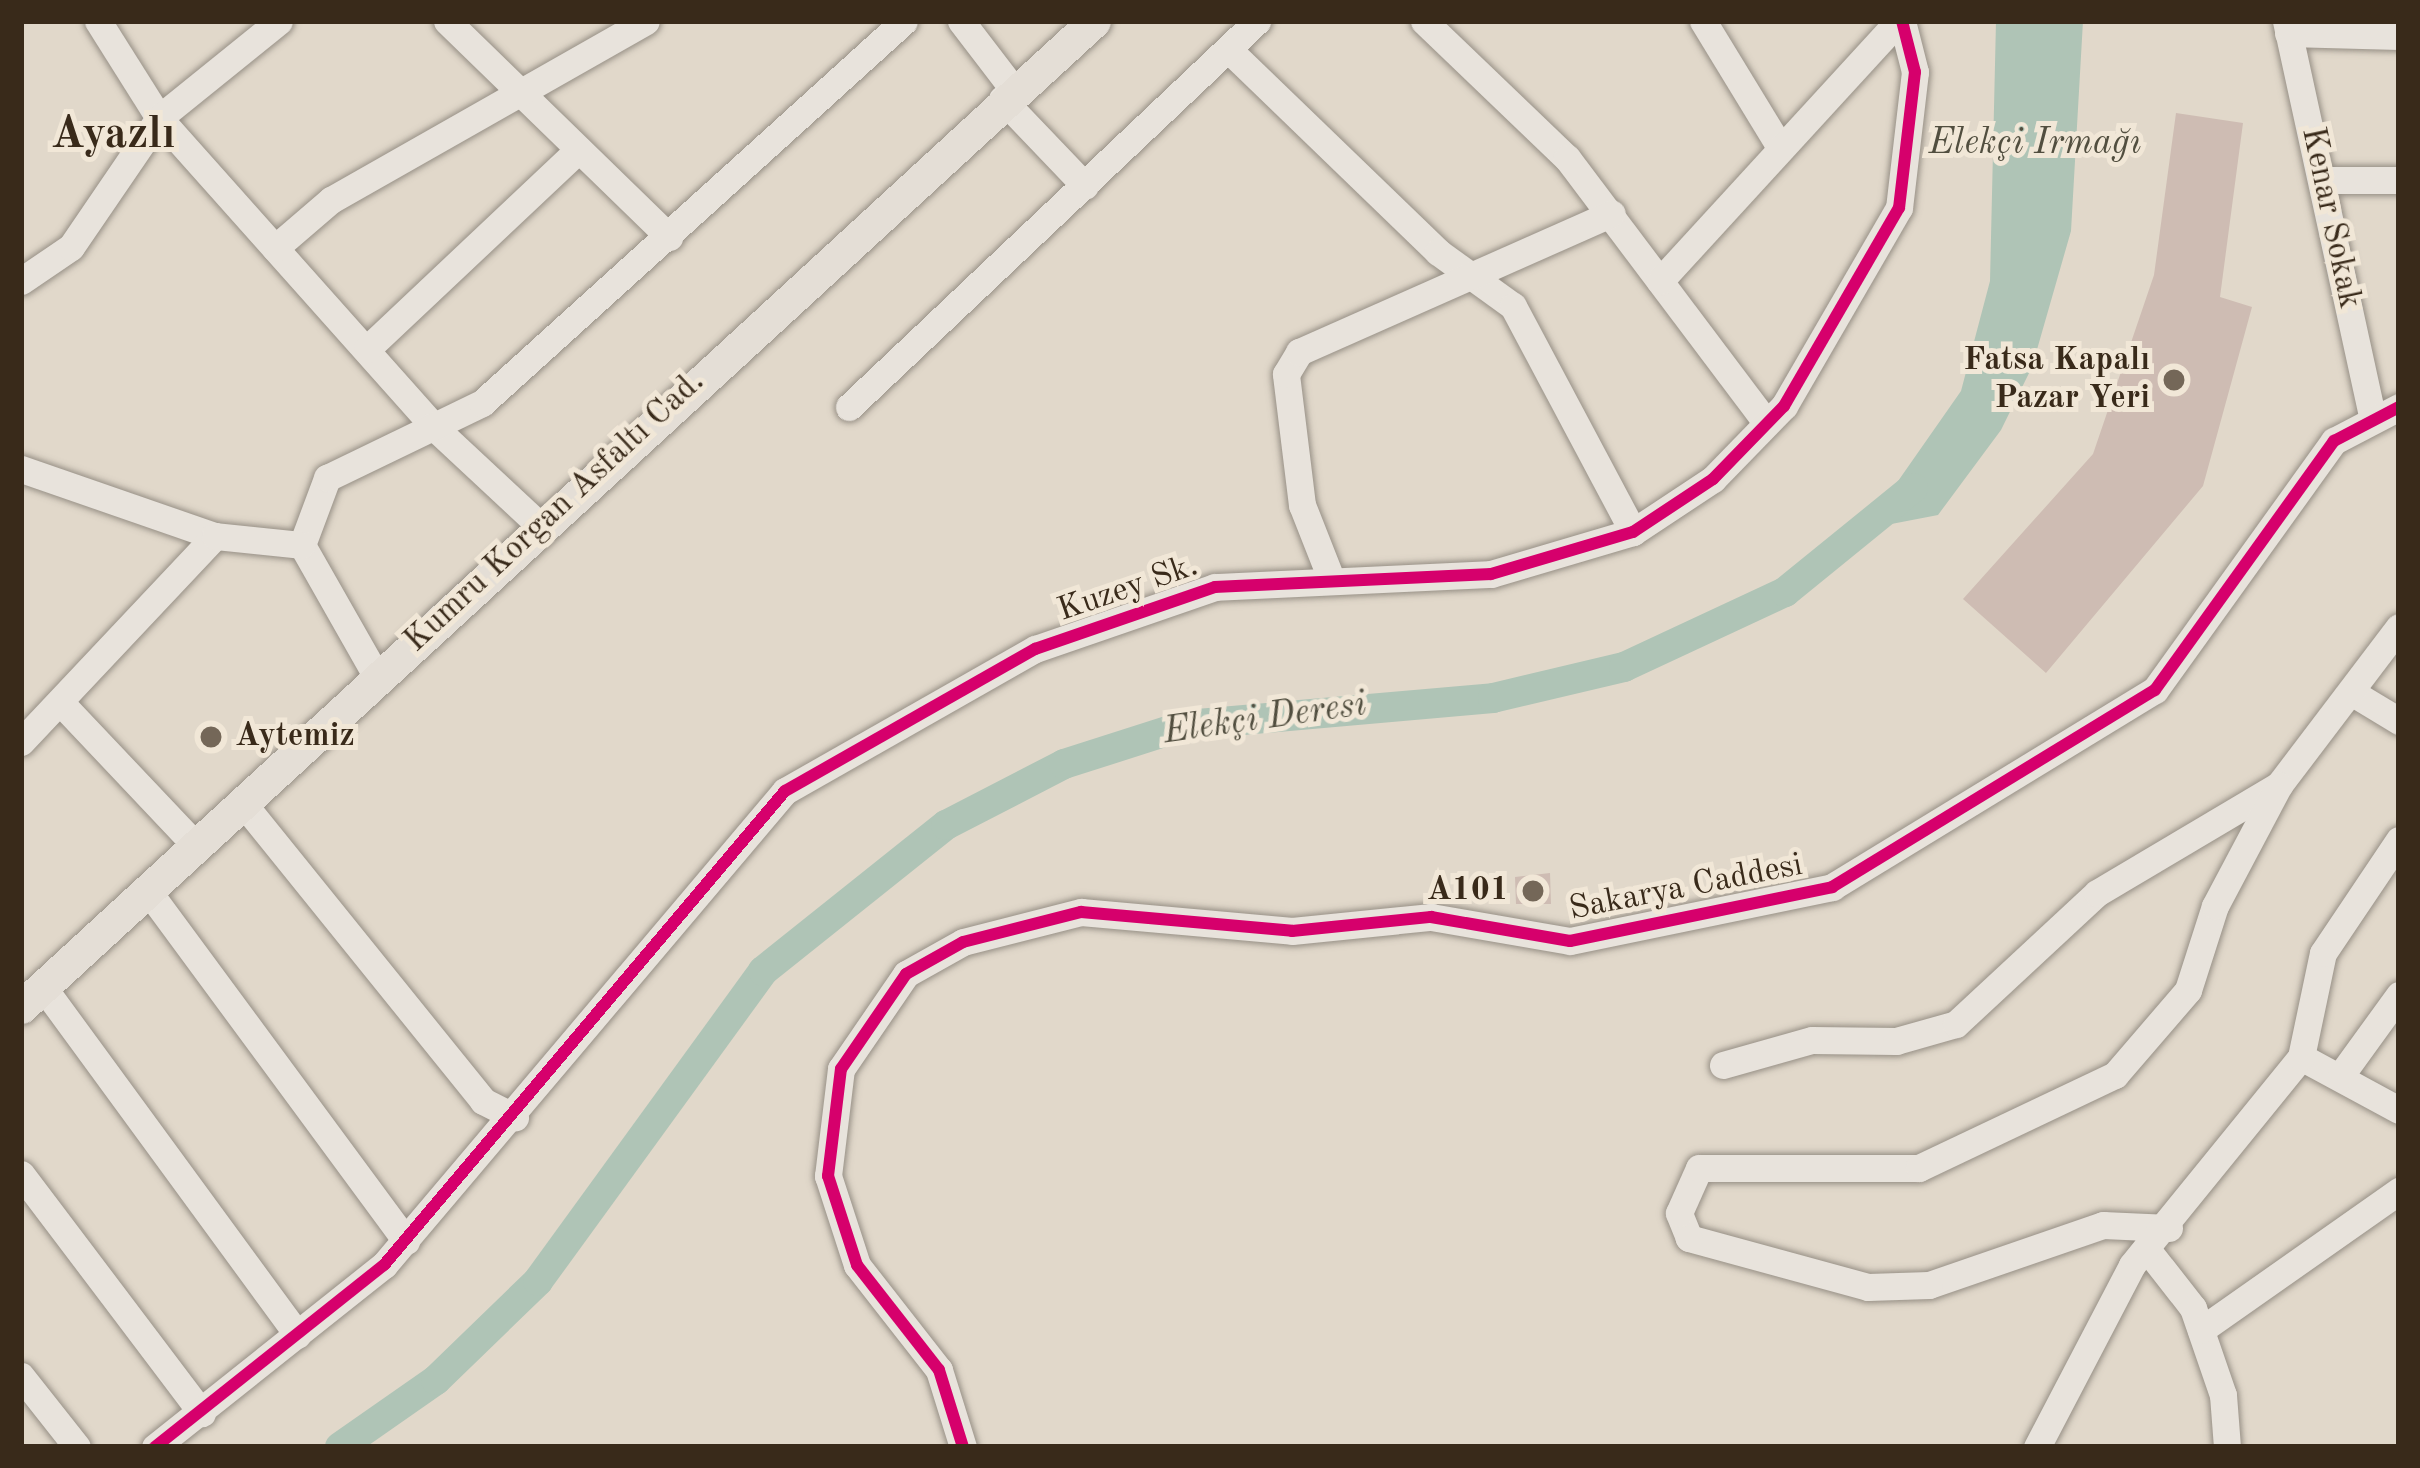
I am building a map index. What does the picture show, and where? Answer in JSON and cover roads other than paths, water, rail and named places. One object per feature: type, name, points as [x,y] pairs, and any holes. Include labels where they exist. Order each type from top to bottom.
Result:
[{"type":"main road","points":[[1008,94],[1063,21]]},
{"type":"main road","name":"Kumru Korgan Asfaltı Cad.","points":[[32,997],[538,524],[1094,21]]},
{"type":"street","points":[[98,21],[159,118],[433,426],[538,524]]},
{"type":"street","points":[[21,281],[71,247],[159,118],[279,21]]},
{"type":"street","points":[[275,248],[331,200],[646,21]]},
{"type":"street","points":[[302,545],[327,478],[482,403],[904,21]]},
{"type":"street","points":[[962,21],[1008,94],[1085,186]]},
{"type":"street","points":[[849,407],[1257,21]]},
{"type":"street","points":[[1424,21],[1612,213],[1765,422]]},
{"type":"street","points":[[1703,21],[1778,145]]},
{"type":"street","points":[[1660,281],[1778,145],[1900,21]]},
{"type":"street","name":"Kuzey Sk.","points":[[155,1447],[298,1335],[406,1240],[515,1117],[785,790],[1035,649],[1215,586],[1330,576],[1491,574],[1633,532],[1713,479],[1765,422],[1854,297],[1900,208],[1916,72],[1900,21]]},
{"type":"street","points":[[462,26],[516,96],[670,237]]},
{"type":"street","points":[[2287,27],[2399,36]]},
{"type":"street","name":"Kenar Sokak","points":[[2287,27],[2385,411]]},
{"type":"street","points":[[1229,50],[1438,252],[1473,269],[1513,306],[1633,532]]},
{"type":"street","points":[[367,350],[579,149]]},
{"type":"street","points":[[2324,180],[2399,180]]},
{"type":"street","points":[[1330,576],[1302,505],[1286,374],[1299,352],[1473,269],[1502,269],[1612,213]]},
{"type":"street","name":"Sakarya Caddesi","points":[[963,1447],[939,1370],[857,1264],[828,1175],[832,1111],[841,1069],[906,974],[963,942],[1081,912],[1292,931],[1431,916],[1570,941],[1832,887],[2155,690],[2334,441],[2385,411]]},
{"type":"street","points":[[21,469],[215,536],[302,545]]},
{"type":"street","points":[[21,742],[215,536]]},
{"type":"street","points":[[302,545],[377,677]]},
{"type":"street","points":[[2169,1228],[2103,1225],[1929,1285],[1868,1287],[1689,1238],[1679,1213],[1699,1168],[1919,1168],[2115,1075],[2188,990],[2215,906],[2279,785],[2399,627]]},
{"type":"street","points":[[2351,692],[2399,721]]},
{"type":"street","points":[[61,703],[196,846]]},
{"type":"street","points":[[1724,1065],[1812,1040],[1896,1041],[1956,1024],[2097,893],[2279,785]]},
{"type":"street","points":[[242,802],[483,1101],[515,1117]]},
{"type":"street","points":[[2037,1447],[2146,1248],[2169,1228],[2301,1057],[2323,953],[2399,840]]},
{"type":"street","points":[[148,891],[406,1240]]},
{"type":"street","points":[[2341,1075],[2399,994]]},
{"type":"street","points":[[32,997],[298,1335]]},
{"type":"street","points":[[2301,1057],[2399,1110]]},
{"type":"street","points":[[21,1174],[202,1413]]},
{"type":"street","points":[[2201,1330],[2399,1191]]},
{"type":"street","points":[[2146,1248],[2201,1330],[2227,1447]]},
{"type":"street","points":[[21,1376],[77,1447]]},
{"type":"water","name":"Elekçi Irmağı","points":[[1996,21],[2083,21],[2071,231],[2032,367],[2001,430],[1938,515],[1881,526],[1889,494],[1961,391],[1990,281]]},
{"type":"waterway","name":"Elekçi Deresi","points":[[340,1447],[436,1380],[538,1281],[763,971],[946,825],[1064,764],[1186,725],[1493,698],[1624,667],[1785,592],[1913,488]]},
{"type":"place","name":"Fatsa Kapalı Pazar Yeri","points":[[2174,380]]},
{"type":"place","name":"Aytemiz","points":[[211,737]]},
{"type":"place","name":"A101","points":[[1533,891]]},
{"type":"district","name":"Ayazlı","points":[[113,136]]}]
